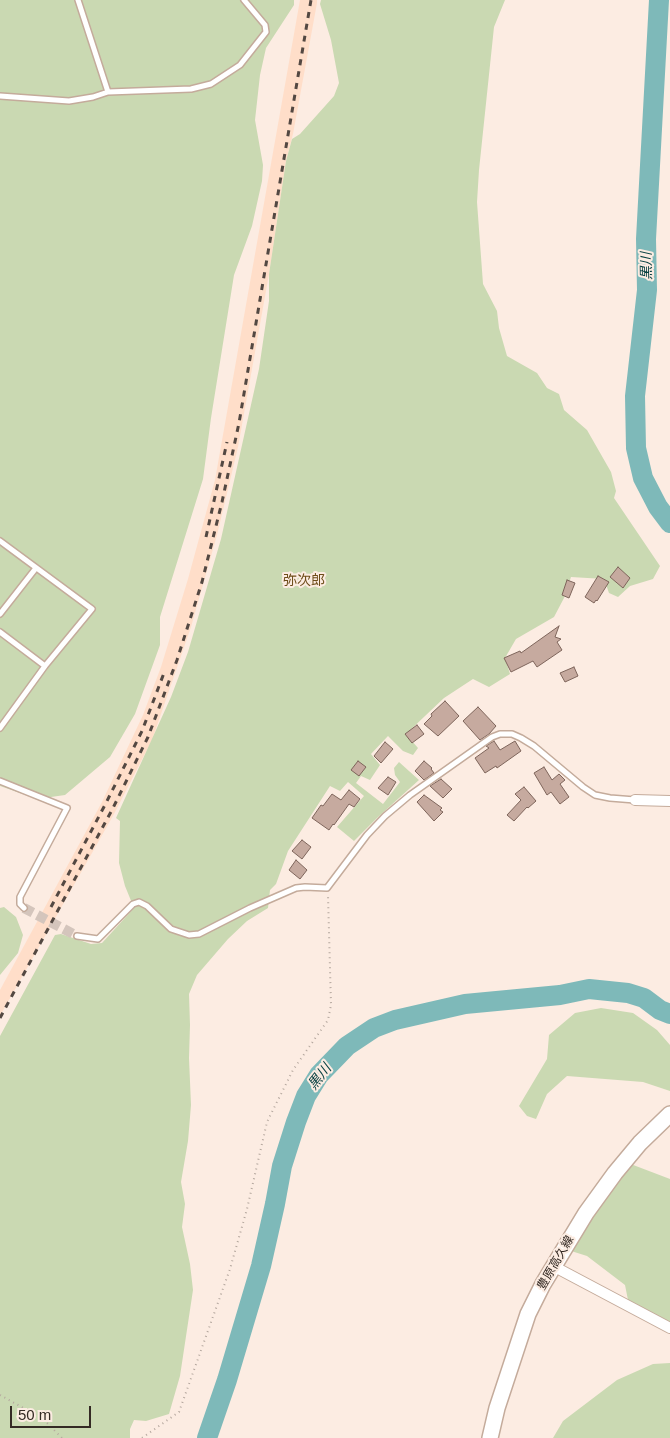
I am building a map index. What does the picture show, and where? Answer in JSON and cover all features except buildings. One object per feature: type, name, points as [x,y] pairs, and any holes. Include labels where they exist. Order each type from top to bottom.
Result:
[{"type":"main road","name":"豊原高久線","points":[[490,1438],[497,1408],[528,1314],[553,1266],[586,1213],[615,1173],[640,1143],[670,1114]]},
{"type":"street","points":[[635,800],[670,801]]},
{"type":"street","points":[[553,1266],[670,1328]]},
{"type":"lane","points":[[78,0],[108,92]]},
{"type":"lane","points":[[0,96],[69,100],[93,97],[108,92],[191,89],[211,84],[226,76],[240,65],[266,32],[265,25],[244,0]]},
{"type":"lane","points":[[0,541],[92,609],[45,666],[0,728]]},
{"type":"lane","points":[[0,614],[36,568]]},
{"type":"lane","points":[[0,632],[45,666]]},
{"type":"lane","points":[[77,936],[98,939],[133,904],[139,902],[147,906],[172,929],[190,935],[199,934],[250,908],[296,888],[327,888],[367,835],[385,816],[410,795],[492,737],[500,734],[512,734],[534,746],[595,795],[635,800]]},
{"type":"lane","points":[[0,781],[67,808],[20,896],[20,904],[24,908]]},
{"type":"path","points":[[142,1438],[179,1412],[230,1269],[267,1122],[293,1070],[328,1020],[331,1005],[327,888]]},
{"type":"path","points":[[0,1395],[43,1419],[62,1438]]},
{"type":"shaded area","points":[[300,0],[317,0],[317,3],[293,134],[286,161],[269,274],[238,447],[217,535],[191,627],[152,740],[114,814],[0,1016],[0,990],[102,802],[143,715],[161,667],[188,579],[215,480]]},
{"type":"green space","points":[[0,0],[294,0],[294,5],[266,48],[260,75],[255,120],[263,165],[262,181],[252,226],[234,275],[203,479],[160,617],[160,645],[135,714],[110,757],[65,795],[37,799],[0,786]]},
{"type":"green space","points":[[321,0],[505,0],[494,27],[479,170],[477,202],[483,284],[497,311],[499,328],[507,356],[537,373],[547,388],[559,394],[564,410],[587,430],[611,472],[616,491],[614,498],[660,566],[653,579],[630,586],[618,597],[609,593],[604,579],[571,577],[564,598],[554,617],[516,639],[505,658],[510,674],[489,687],[473,679],[444,698],[406,734],[418,748],[413,755],[403,751],[388,736],[371,754],[380,765],[370,780],[361,776],[356,783],[383,804],[400,782],[395,775],[394,768],[399,762],[419,780],[354,841],[337,827],[364,796],[348,782],[340,791],[330,786],[288,851],[276,884],[270,890],[268,908],[247,921],[228,939],[197,975],[189,994],[191,1105],[188,1141],[181,1182],[185,1204],[182,1227],[190,1264],[193,1290],[180,1376],[169,1414],[146,1421],[134,1420],[130,1429],[130,1438],[0,1438],[0,1036],[55,935],[61,934],[91,944],[102,943],[134,908],[125,886],[119,863],[120,821],[116,818],[171,697],[188,652],[221,539],[259,369],[269,301],[269,274],[286,161],[292,139],[300,134],[334,96],[339,83],[331,40],[320,4]]},
{"type":"green space","points":[[4,907],[16,917],[23,935],[18,953],[0,975],[0,908]]},
{"type":"green space","points":[[601,1008],[633,1013],[657,1030],[670,1045],[670,1091],[643,1082],[567,1076],[547,1094],[536,1119],[527,1116],[519,1106],[547,1059],[549,1035],[575,1013]]},
{"type":"green space","points":[[628,1163],[670,1179],[670,1323],[628,1300],[625,1285],[587,1256],[568,1250]]},
{"type":"green space","points":[[670,1363],[670,1438],[553,1438],[563,1421],[617,1380],[653,1364]]},
{"type":"waterway","name":"黒川","points":[[659,0],[646,239],[647,290],[635,396],[636,448],[643,478],[658,507],[670,523]]},
{"type":"waterway","name":"黒川","points":[[207,1438],[227,1380],[261,1266],[282,1166],[296,1122],[306,1096],[319,1075],[347,1046],[374,1028],[395,1020],[465,1004],[560,995],[589,989],[628,993],[644,998],[660,1010],[670,1014]]},
{"type":"tunnel","points":[[24,908],[77,936]]},
{"type":"railway","points":[[0,1018],[113,808],[148,737],[177,660],[202,582],[239,423],[311,0]]},
{"type":"railway","points":[[206,537],[227,442]]},
{"type":"railway","points":[[51,907],[142,731],[164,673]]},
{"type":"district","name":"弥次郎","points":[[304,581]]}]
